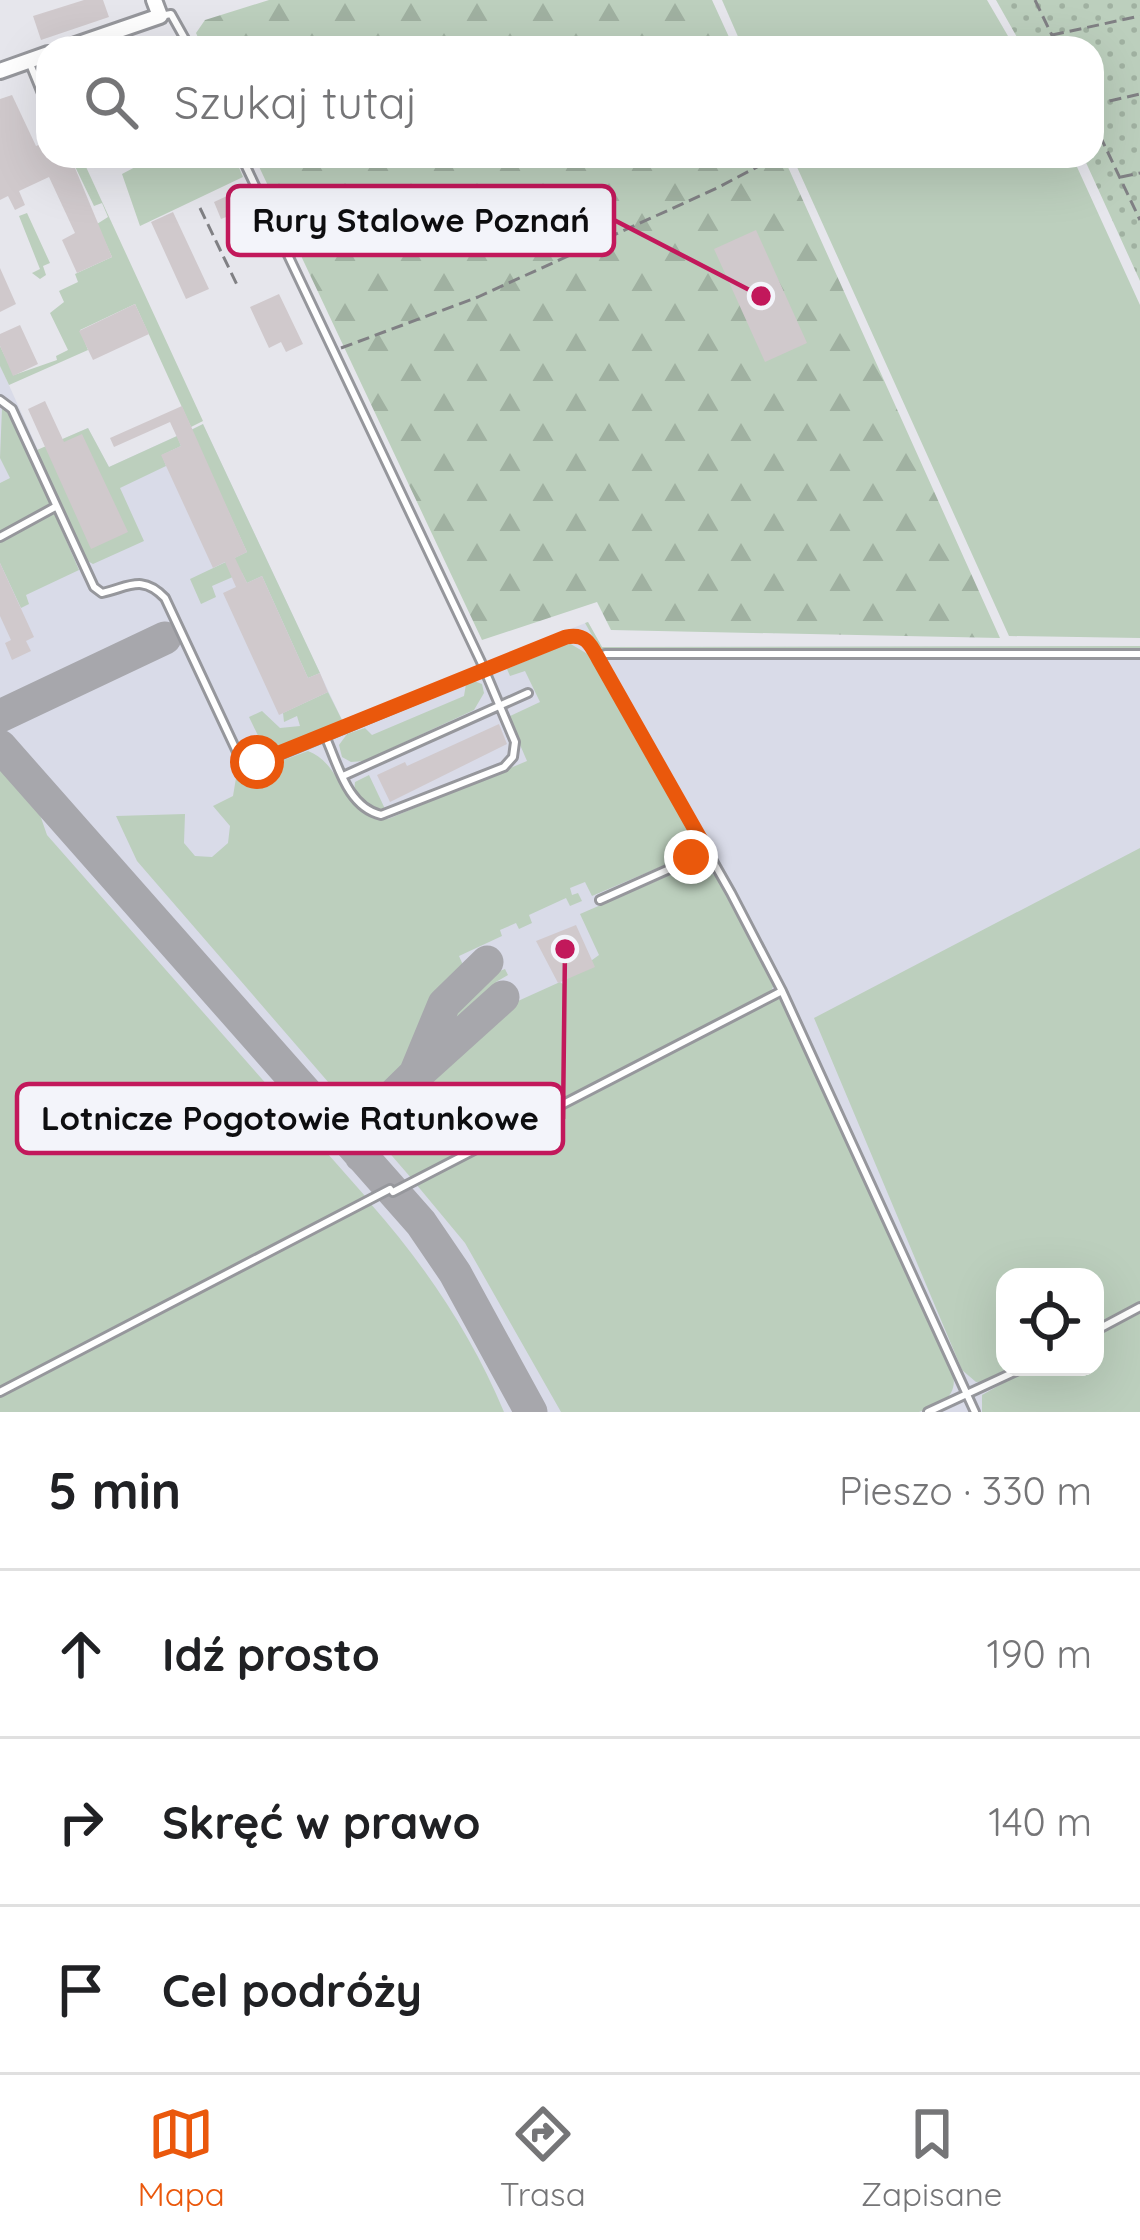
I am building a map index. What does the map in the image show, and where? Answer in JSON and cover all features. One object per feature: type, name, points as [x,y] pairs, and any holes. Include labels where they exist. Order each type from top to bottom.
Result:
[{"type":"street","points":[[102,36],[160,16],[154,0]]},
{"type":"street","points":[[0,71],[36,58]]},
{"type":"lane","points":[[160,16],[171,14],[183,36]]},
{"type":"lane","points":[[28,61],[36,80]]},
{"type":"lane","points":[[247,168],[515,742],[513,757],[504,767],[381,815],[358,802],[325,736]]},
{"type":"lane","points":[[0,400],[12,409],[98,590],[109,592],[139,582],[165,598],[241,758],[250,763],[573,635],[584,638],[782,991],[976,1412]]},
{"type":"lane","points":[[0,537],[56,507]]},
{"type":"lane","points":[[598,658],[604,654],[1140,654]]},
{"type":"lane","points":[[343,776],[528,692]]},
{"type":"lane","points":[[685,862],[701,840]]},
{"type":"lane","points":[[599,900],[685,862],[698,858],[713,862]]},
{"type":"lane","points":[[0,1392],[782,991]]},
{"type":"lane","points":[[1104,1325],[1140,1307]]},
{"type":"lane","points":[[928,1412],[1007,1376]]},
{"type":"path","points":[[1035,0],[1052,35],[1140,16]]},
{"type":"path","points":[[1104,102],[1140,94]]},
{"type":"path","points":[[1104,144],[1140,220]]},
{"type":"path","points":[[334,351],[463,304],[755,168]]},
{"type":"path","points":[[1120,177],[1140,173]]},
{"type":"path","points":[[200,208],[239,289]]},
{"type":"shaded area","points":[[0,365],[38,450],[88,428],[109,467],[203,424],[342,720],[588,622],[602,647],[1140,646],[1140,1412],[0,1412]]},
{"type":"green space","points":[[269,0],[712,0],[728,36],[197,36],[205,20]]},
{"type":"green space","points":[[722,0],[987,0],[1008,36],[738,36]]},
{"type":"green space","points":[[996,0],[1140,0],[1140,281],[1088,168],[1104,168],[1104,36],[1016,36]]},
{"type":"green space","points":[[76,168],[87,168],[203,421],[191,427],[135,304],[80,330],[88,350],[9,385],[0,366],[0,346],[14,375],[57,360],[56,356],[68,350],[50,313],[64,302],[59,291],[78,282],[75,274],[112,257],[97,224],[108,217],[102,203],[94,206]]},
{"type":"green space","points":[[133,168],[239,168],[243,177],[140,226],[122,174]]},
{"type":"green space","points":[[260,168],[788,168],[1000,638],[611,630],[597,602],[482,640]]},
{"type":"green space","points":[[797,168],[1077,168],[1140,305],[1140,638],[1009,636]]},
{"type":"green space","points":[[27,213],[50,263],[43,266],[46,275],[40,279],[32,273],[40,269],[19,216]]},
{"type":"green space","points":[[2,408],[10,411],[79,570],[26,595],[29,604],[21,608],[0,563],[0,483],[10,478],[0,458]]},
{"type":"green space","points":[[203,424],[320,673],[308,678],[262,576],[247,583],[242,573],[212,586],[216,597],[201,604],[190,579],[247,552],[191,430]]},
{"type":"green space","points":[[88,428],[109,467],[177,436],[181,446],[162,455],[166,466],[120,488],[144,541],[93,564],[82,558],[37,450]]},
{"type":"green space","points":[[588,622],[602,647],[1140,646],[1140,651],[601,651]]},
{"type":"green space","points":[[569,643],[591,656],[689,830],[690,846],[679,859],[592,896],[585,882],[570,888],[582,901],[570,906],[566,898],[529,915],[532,923],[500,930],[502,936],[459,956],[463,965],[485,957],[492,974],[505,969],[508,975],[496,982],[507,1006],[560,982],[564,985],[563,981],[599,955],[580,914],[693,865],[703,866],[716,877],[774,985],[770,993],[412,1179],[137,861],[116,816],[185,814],[184,843],[195,856],[212,857],[228,843],[230,826],[213,806],[233,796],[236,778],[308,751],[330,768],[361,810],[388,819],[527,761],[508,717],[540,702],[525,671],[510,676],[507,669]]},
{"type":"green space","points":[[478,667],[267,754],[249,717],[262,711],[280,728],[300,726],[297,716],[284,722],[283,713],[328,692],[342,720]]},
{"type":"green space","points":[[466,684],[482,684],[484,693],[474,710],[364,761],[342,757],[339,745],[347,734],[365,728],[372,735],[464,696]]},
{"type":"green space","points":[[0,767],[39,812],[47,835],[365,1196],[0,1388]]},
{"type":"green space","points":[[369,775],[386,811],[368,807],[356,794],[355,782]]},
{"type":"green space","points":[[1140,848],[1140,1304],[1104,1323],[1104,1268],[996,1268],[996,1376],[1003,1376],[976,1382],[962,1370],[814,1018]]},
{"type":"green space","points":[[773,998],[781,1000],[953,1374],[953,1389],[945,1399],[919,1412],[561,1412],[465,1243],[416,1184]]},
{"type":"green space","points":[[370,1203],[446,1302],[504,1412],[0,1412],[0,1395]]},
{"type":"green space","points":[[1140,1311],[1140,1412],[982,1412],[982,1395],[1016,1376],[1104,1376],[1104,1329]]},
{"type":"building","points":[[84,0],[103,0],[109,17],[40,36],[33,16]]},
{"type":"building","points":[[12,95],[36,146],[36,168],[75,168],[112,257],[77,273],[62,240],[75,233],[49,177],[19,191],[25,205],[15,210],[8,196],[0,200],[0,99]]},
{"type":"building","points":[[242,189],[250,208],[221,219],[214,202]]},
{"type":"building","points":[[173,212],[209,289],[186,299],[151,222]]},
{"type":"building","points":[[756,230],[807,343],[765,362],[714,249]]},
{"type":"building","points":[[0,268],[16,304],[0,312]]},
{"type":"building","points":[[279,294],[303,344],[286,352],[281,342],[269,348],[250,307]]},
{"type":"building","points":[[135,304],[149,334],[93,360],[79,331]]},
{"type":"building","points":[[20,325],[38,364],[13,376],[0,334]]},
{"type":"building","points":[[45,401],[64,442],[82,434],[128,532],[91,549],[28,409]]},
{"type":"building","points":[[182,406],[247,552],[235,558],[247,583],[262,576],[308,678],[320,673],[328,692],[279,715],[223,593],[236,587],[225,562],[213,568],[161,455],[181,446],[170,422],[114,447],[110,438]]},
{"type":"building","points":[[0,563],[34,637],[26,641],[31,651],[12,660],[5,643],[11,640],[0,616]]},
{"type":"building","points":[[499,724],[507,744],[390,802],[377,775]]},
{"type":"building","points":[[576,925],[595,967],[558,983],[536,941]]},
{"type":"taxiway","points":[[0,716],[165,638]]},
{"type":"taxiway","points":[[0,746],[421,1223],[455,1273],[531,1412]]},
{"type":"taxiway","points":[[361,1156],[357,1131],[415,1074],[444,1004],[487,962]]},
{"type":"taxiway","points":[[421,1071],[503,997]]},
{"type":"place","name":"Rury Stalowe Poznań","points":[[761,296]]},
{"type":"place","name":"Lotnicze Pogotowie Ratunkowe","points":[[565,949]]},
{"type":"route","points":[[257,762],[566,637],[579,636],[588,641],[701,840],[691,857]]}]
